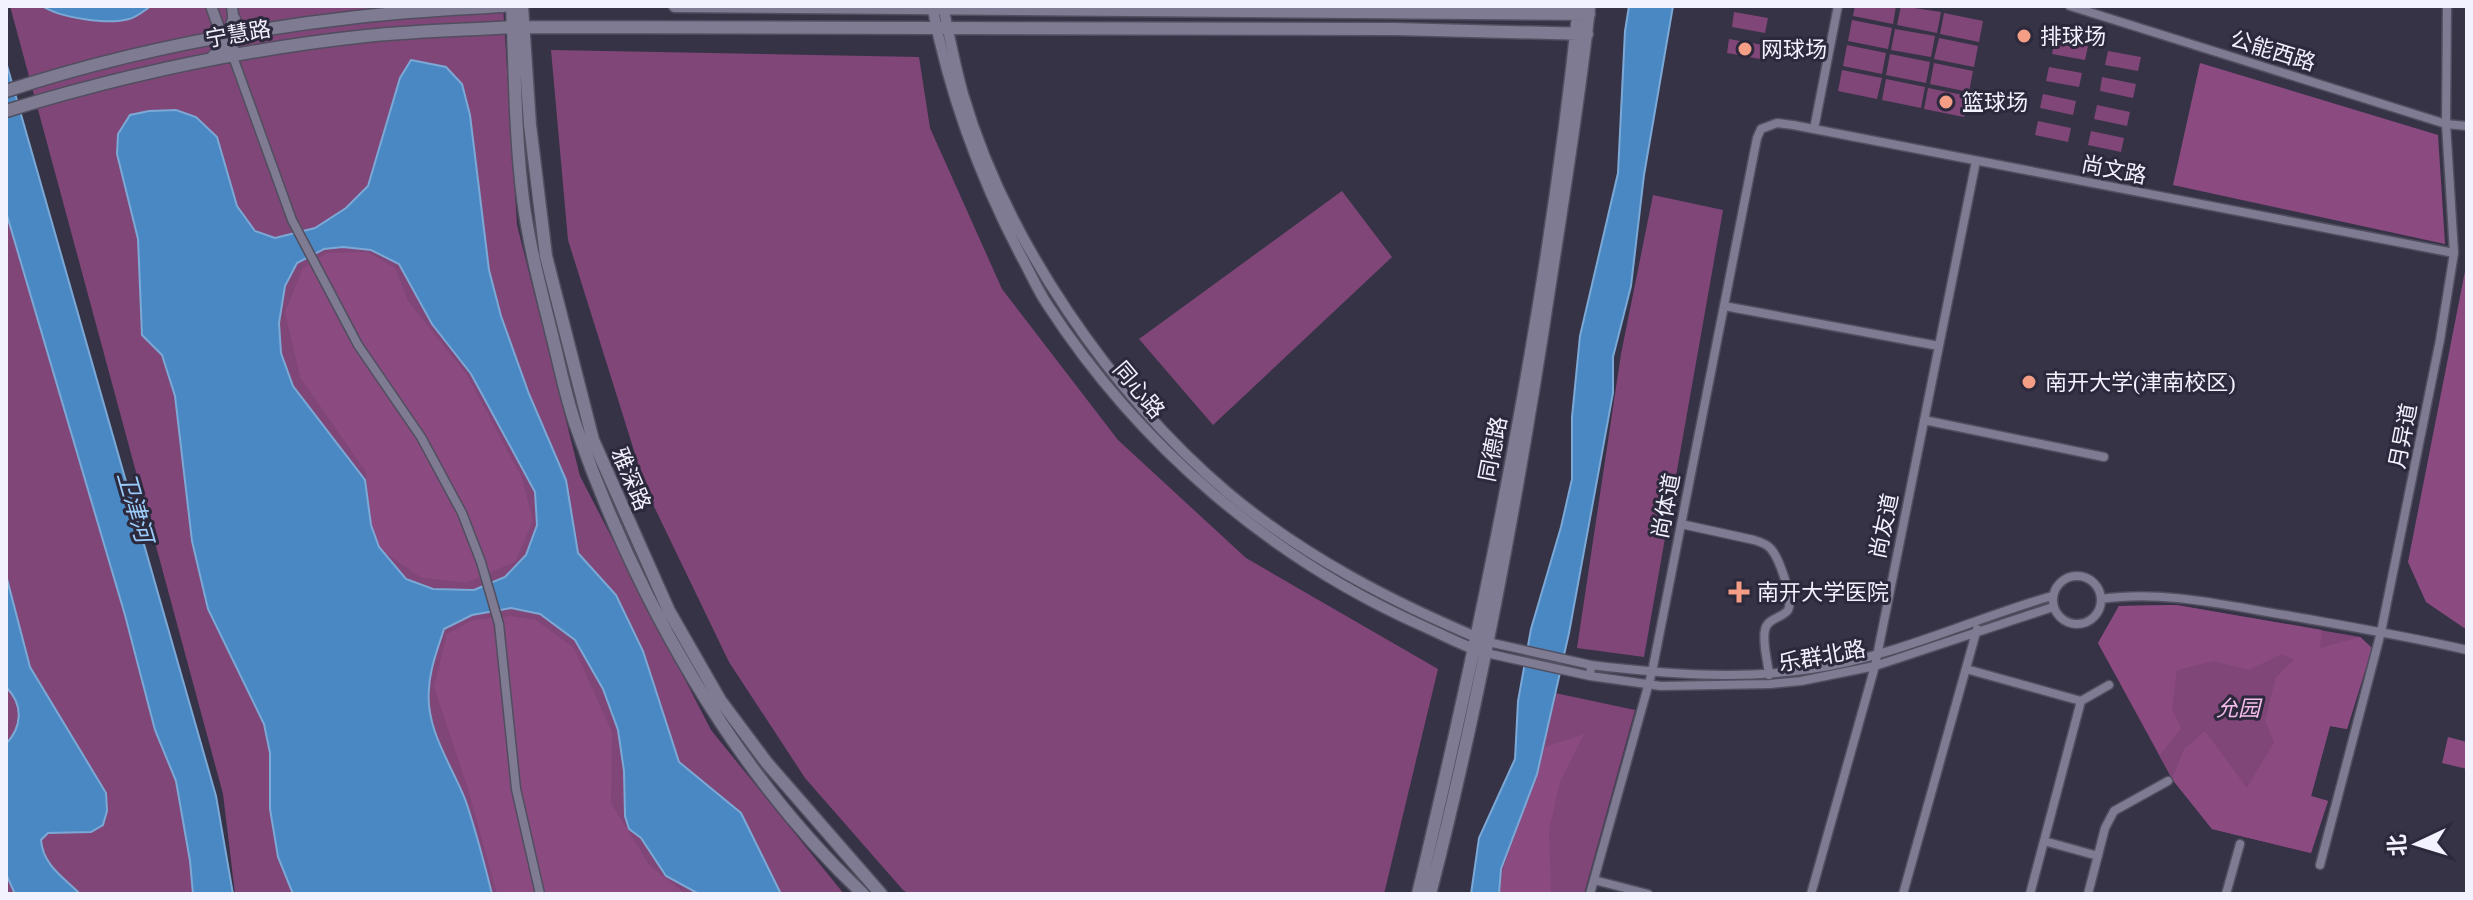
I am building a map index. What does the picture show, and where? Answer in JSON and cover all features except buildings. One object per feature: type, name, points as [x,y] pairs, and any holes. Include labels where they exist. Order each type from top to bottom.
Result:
[{"type":"main road","name":"宁慧路","points":[[6,111],[210,59],[229,42],[286,25],[361,16],[503,6]]},
{"type":"main road","name":"雅深路","points":[[512,6],[518,27],[546,256],[593,440],[669,611],[720,700],[767,763],[881,894]]},
{"type":"main road","name":"雅深路","points":[[522,6],[518,27],[522,185],[536,271],[576,426],[612,521],[656,612],[724,727],[785,810],[863,894]]},
{"type":"main road","points":[[675,6],[1584,10]]},
{"type":"main road","name":"同德路","points":[[1430,894],[1481,646],[1584,10]]},
{"type":"main road","points":[[229,42],[233,13]]},
{"type":"main road","name":"宁慧路","points":[[6,91],[197,43],[518,27],[1582,33]]},
{"type":"main road","name":"同德路","points":[[1418,894],[1481,646]]},
{"type":"street","points":[[1814,129],[1838,6]]},
{"type":"street","name":"公能西路","points":[[2070,6],[2446,124],[2467,126]]},
{"type":"street","name":"月异道","points":[[2320,865],[2381,632],[2440,340],[2454,253],[2446,124],[2447,6]]},
{"type":"street","name":"同心路","points":[[937,7],[960,115],[993,202],[1046,303],[1128,411],[1169,454],[1224,503],[1295,556],[1388,611],[1481,646]]},
{"type":"street","points":[[211,8],[229,42],[292,220],[358,345],[421,437],[462,513],[481,562],[499,624],[516,789],[540,894]]},
{"type":"street","points":[[197,43],[211,29],[211,8]]},
{"type":"street","name":"尚文路","points":[[1768,125],[1777,123],[1814,129],[2454,253]]},
{"type":"street","name":"尚体道","points":[[1590,894],[1649,685],[1757,138],[1761,129],[1768,125]]},
{"type":"street","name":"尚友道","points":[[1811,894],[1875,666],[1976,161]]},
{"type":"street","points":[[1724,306],[1939,346]]},
{"type":"street","points":[[1924,420],[2104,457]]},
{"type":"street","points":[[1681,524],[1764,543],[1773,552],[1789,592],[1790,606],[1786,613],[1768,623],[1764,630],[1770,684]]},
{"type":"street","points":[[2080,575],[2096,586],[2101,599],[2098,612],[2081,624],[2061,619],[2053,607],[2052,596],[2065,578],[2080,575]]},
{"type":"street","points":[[2101,599],[2122,595],[2186,598],[2467,650]]},
{"type":"street","name":"乐群北路","points":[[1481,646],[1522,649],[1591,665],[1652,672],[1707,675],[1812,669],[1877,654],[2052,596]]},
{"type":"street","name":"乐群北路","points":[[1481,646],[1520,661],[1649,685],[1712,687],[1770,684],[1875,666],[2053,607]]},
{"type":"street","points":[[1903,894],[1979,619]]},
{"type":"street","points":[[1590,676],[1591,665]]},
{"type":"street","points":[[1966,669],[2081,701],[2109,685]]},
{"type":"street","points":[[2030,894],[2081,701]]},
{"type":"street","points":[[2088,894],[2105,828],[2114,811],[2168,781]]},
{"type":"street","points":[[2044,841],[2098,856]]},
{"type":"street","points":[[2226,894],[2240,844]]},
{"type":"street","points":[[1594,880],[1648,894]]},
{"type":"green space","points":[[10,6],[503,6],[517,225],[580,476],[711,730],[844,894],[235,894],[223,794]]},
{"type":"green space","points":[[1855,6],[1896,6],[1893,24],[1853,16]]},
{"type":"green space","name":"篮球场","points":[[1901,6],[1941,12],[1937,33],[1897,25]]},
{"type":"green space","name":"网球场","points":[[1734,12],[1768,18],[1765,33],[1732,27]]},
{"type":"green space","name":"篮球场","points":[[1944,13],[1983,21],[1979,42],[1940,34]]},
{"type":"green space","points":[[1852,20],[1892,28],[1888,49],[1848,41]]},
{"type":"green space","name":"篮球场","points":[[1895,29],[1935,36],[1931,57],[1891,50]]},
{"type":"green space","name":"篮球场","points":[[1939,38],[1978,46],[1974,67],[1934,59]]},
{"type":"green space","name":"网球场","points":[[1729,39],[1763,45],[1760,59],[1727,53]]},
{"type":"green space","points":[[2055,40],[2088,46],[2085,60],[2052,54]]},
{"type":"green space","points":[[1847,45],[1886,53],[1882,74],[1843,66]]},
{"type":"green space","points":[[551,50],[919,57],[930,128],[1002,289],[1118,440],[1246,558],[1438,669],[1384,894],[909,894],[903,890],[805,778],[729,662],[647,492],[568,240]]},
{"type":"green space","points":[[2108,51],[2141,57],[2138,71],[2105,65]]},
{"type":"green space","name":"篮球场","points":[[1890,54],[1930,62],[1926,83],[1886,75]]},
{"type":"green space","name":"篮球场","points":[[1934,63],[1973,71],[1969,92],[1930,84]]},
{"type":"green space","points":[[2049,67],[2082,73],[2079,87],[2046,81]]},
{"type":"green space","points":[[1842,70],[1882,78],[1877,99],[1838,91]]},
{"type":"green space","points":[[2102,77],[2136,84],[2133,98],[2100,91]]},
{"type":"green space","name":"篮球场","points":[[1886,79],[1925,87],[1921,108],[1882,100]]},
{"type":"green space","name":"篮球场","points":[[1928,88],[1968,96],[1964,117],[1924,109]]},
{"type":"green space","points":[[2043,94],[2076,101],[2073,115],[2040,108]]},
{"type":"green space","points":[[2097,105],[2130,112],[2127,126],[2094,119]]},
{"type":"green space","points":[[2038,121],[2071,128],[2068,142],[2035,135]]},
{"type":"green space","points":[[2091,131],[2124,138],[2121,152],[2088,145]]},
{"type":"green space","points":[[1342,191],[1392,257],[1213,425],[1139,339]]},
{"type":"green space","points":[[1653,195],[1723,210],[1644,657],[1577,648],[1621,354]]},
{"type":"green space","points":[[6,211],[125,615],[155,730],[176,781],[193,894],[6,894]]},
{"type":"green space","name":"允园","points":[[2176,605],[2360,637],[2372,648],[2347,729],[2330,726],[2311,796],[2328,801],[2311,853],[2212,829],[2172,779],[2098,643],[2119,606]]},
{"type":"green space","points":[[1555,693],[1635,710],[1584,894],[1498,894],[1501,869]]},
{"type":"shaded area","points":[[2200,63],[2438,135],[2445,244],[2173,185]]},
{"type":"shaded area","points":[[368,252],[395,268],[408,301],[467,375],[522,478],[533,521],[515,562],[465,583],[420,577],[371,543],[366,472],[300,377],[285,312],[303,268],[327,253]]},
{"type":"shaded area","points":[[2467,261],[2467,630],[2426,602],[2408,562]]},
{"type":"shaded area","name":"允园","points":[[2176,605],[2322,630],[2320,648],[2360,637],[2372,648],[2347,729],[2330,726],[2311,796],[2328,801],[2311,853],[2212,829],[2172,779],[2184,749],[2205,731],[2247,788],[2274,742],[2265,720],[2276,677],[2294,660],[2282,654],[2249,670],[2214,661],[2177,670],[2172,709],[2181,728],[2160,755],[2098,643],[2119,606]]},
{"type":"shaded area","points":[[510,616],[536,620],[574,648],[612,732],[611,803],[649,865],[686,894],[497,894],[469,792],[434,687],[447,634],[473,620]]},
{"type":"shaded area","points":[[1584,734],[1560,782],[1549,830],[1551,894],[1500,894],[1503,870],[1545,747]]},
{"type":"shaded area","points":[[2448,737],[2467,742],[2467,769],[2442,763]]},
{"type":"water","points":[[42,6],[151,6],[132,18],[97,21],[72,17]]},
{"type":"water","points":[[1629,6],[1673,6],[1644,175],[1631,286],[1613,357],[1613,393],[1569,633],[1537,774],[1501,869],[1499,894],[1471,894],[1479,838],[1515,759],[1518,701],[1531,629],[1572,479],[1572,417],[1580,336],[1618,173]]},
{"type":"water","points":[[411,60],[446,67],[462,84],[470,115],[489,270],[501,316],[529,394],[566,480],[578,553],[616,595],[643,651],[679,762],[741,813],[781,894],[699,894],[666,876],[641,838],[629,829],[625,816],[624,771],[618,730],[603,689],[575,640],[540,614],[511,608],[472,615],[444,629],[429,689],[435,732],[465,799],[492,894],[293,894],[278,857],[270,809],[270,753],[264,724],[208,609],[192,541],[175,396],[162,355],[142,335],[138,239],[117,154],[118,134],[130,115],[176,110],[196,117],[217,137],[237,206],[255,231],[275,238],[315,228],[346,208],[368,186],[400,78]],"holes":[[[343,247],[371,250],[399,264],[432,324],[471,374],[535,492],[537,525],[526,555],[505,577],[474,590],[433,589],[406,579],[379,547],[371,525],[365,480],[293,386],[281,353],[279,323],[285,286],[297,263],[324,249]]]},
{"type":"water","points":[[6,62],[216,796],[233,894],[193,894],[176,781],[155,730],[125,615],[6,212]]},
{"type":"water","points":[[6,575],[30,667],[106,793],[107,811],[103,825],[91,832],[48,833],[41,840],[50,864],[80,894],[15,894],[6,874],[6,744],[19,716],[16,701],[6,687]]},
{"type":"place","name":"排球场","points":[[2024,36]]},
{"type":"place","name":"网球场","points":[[1745,49]]},
{"type":"place","name":"篮球场","points":[[1946,102]]},
{"type":"place","name":"南开大学(津南校区)","points":[[2029,382]]},
{"type":"place","name":"南开大学医院","points":[[1739,592]]},
{"type":"water label","name":"卫津河","points":[[135,507]]}]
